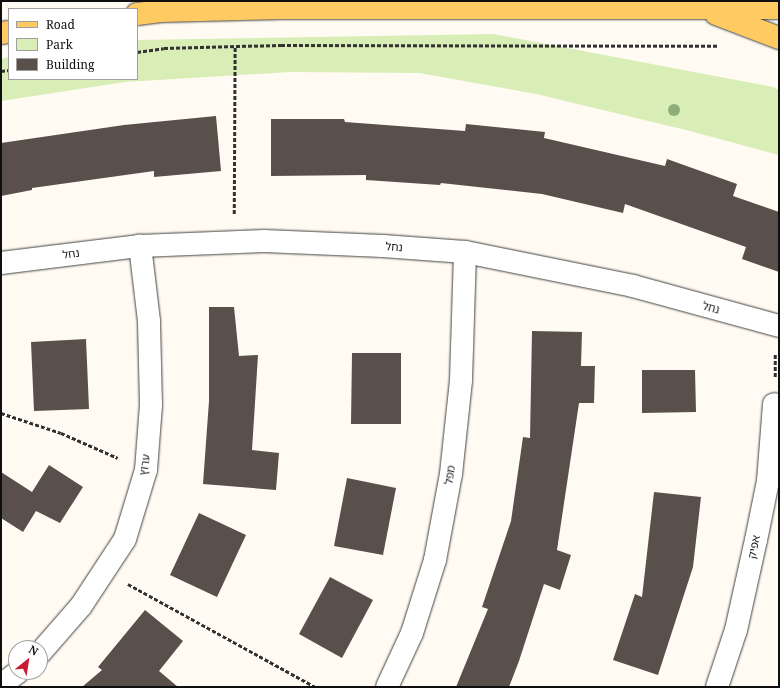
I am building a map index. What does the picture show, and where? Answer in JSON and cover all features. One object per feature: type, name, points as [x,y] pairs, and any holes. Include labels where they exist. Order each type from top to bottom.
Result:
[{"type":"main road","points":[[138,14],[161,11],[281,8],[779,8]]},
{"type":"main road","points":[[700,9],[779,38]]},
{"type":"street","name":"נחל","points":[[1,264],[140,246],[264,241],[383,246],[465,252],[633,286],[777,326]]},
{"type":"street","name":"ערוץ","points":[[48,644],[82,606],[124,539],[146,470],[151,405],[150,351],[149,321],[140,246]]},
{"type":"street","name":"מפל","points":[[387,687],[412,633],[436,560],[451,474],[461,380],[465,252]]},
{"type":"street","name":"אפיק","points":[[717,687],[736,630],[768,481],[774,404]]},
{"type":"path","points":[[234,46],[234,242]]},
{"type":"path","points":[[138,52],[164,48],[234,46],[724,46]]},
{"type":"path","points":[[774,404],[777,326]]},
{"type":"path","points":[[1,414],[61,433],[146,470]]},
{"type":"path","points":[[104,571],[315,687]]},
{"type":"green space","points":[[493,34],[773,87],[779,90],[779,155],[690,131],[536,94],[419,73],[290,72],[125,82],[1,101],[1,59],[8,57],[8,80],[138,80],[138,40]]},
{"type":"building","points":[[216,116],[221,171],[154,177],[154,171],[32,188],[32,190],[1,196],[1,143],[124,125]]},
{"type":"building","points":[[271,119],[344,119],[345,122],[465,131],[466,124],[545,132],[544,138],[665,166],[667,159],[737,184],[733,196],[779,212],[779,272],[742,259],[746,247],[625,204],[623,213],[542,194],[441,183],[440,185],[366,180],[366,175],[271,176]]},
{"type":"building","points":[[209,307],[234,307],[239,356],[258,355],[252,450],[279,453],[276,490],[203,484],[209,401]]},
{"type":"building","points":[[532,331],[582,332],[581,366],[595,366],[594,403],[579,403],[557,550],[571,555],[560,590],[544,584],[509,687],[456,687],[488,609],[482,607],[511,521],[523,437],[530,438]]},
{"type":"building","points":[[86,339],[89,409],[34,411],[31,342]]},
{"type":"building","points":[[352,353],[401,353],[401,424],[351,424]]},
{"type":"building","points":[[642,370],[695,370],[696,412],[642,413]]},
{"type":"building","points":[[49,465],[83,487],[60,523],[36,511],[23,532],[1,518],[1,472],[32,492]]},
{"type":"building","points":[[347,478],[396,488],[383,555],[334,546]]},
{"type":"building","points":[[654,492],[701,497],[693,567],[658,675],[613,660],[635,594],[642,597]]},
{"type":"building","points":[[199,513],[246,535],[217,597],[170,575]]},
{"type":"building","points":[[330,577],[373,600],[342,658],[299,634]]},
{"type":"building","points":[[145,610],[183,641],[159,671],[178,687],[82,687],[102,670],[98,667]]}]
